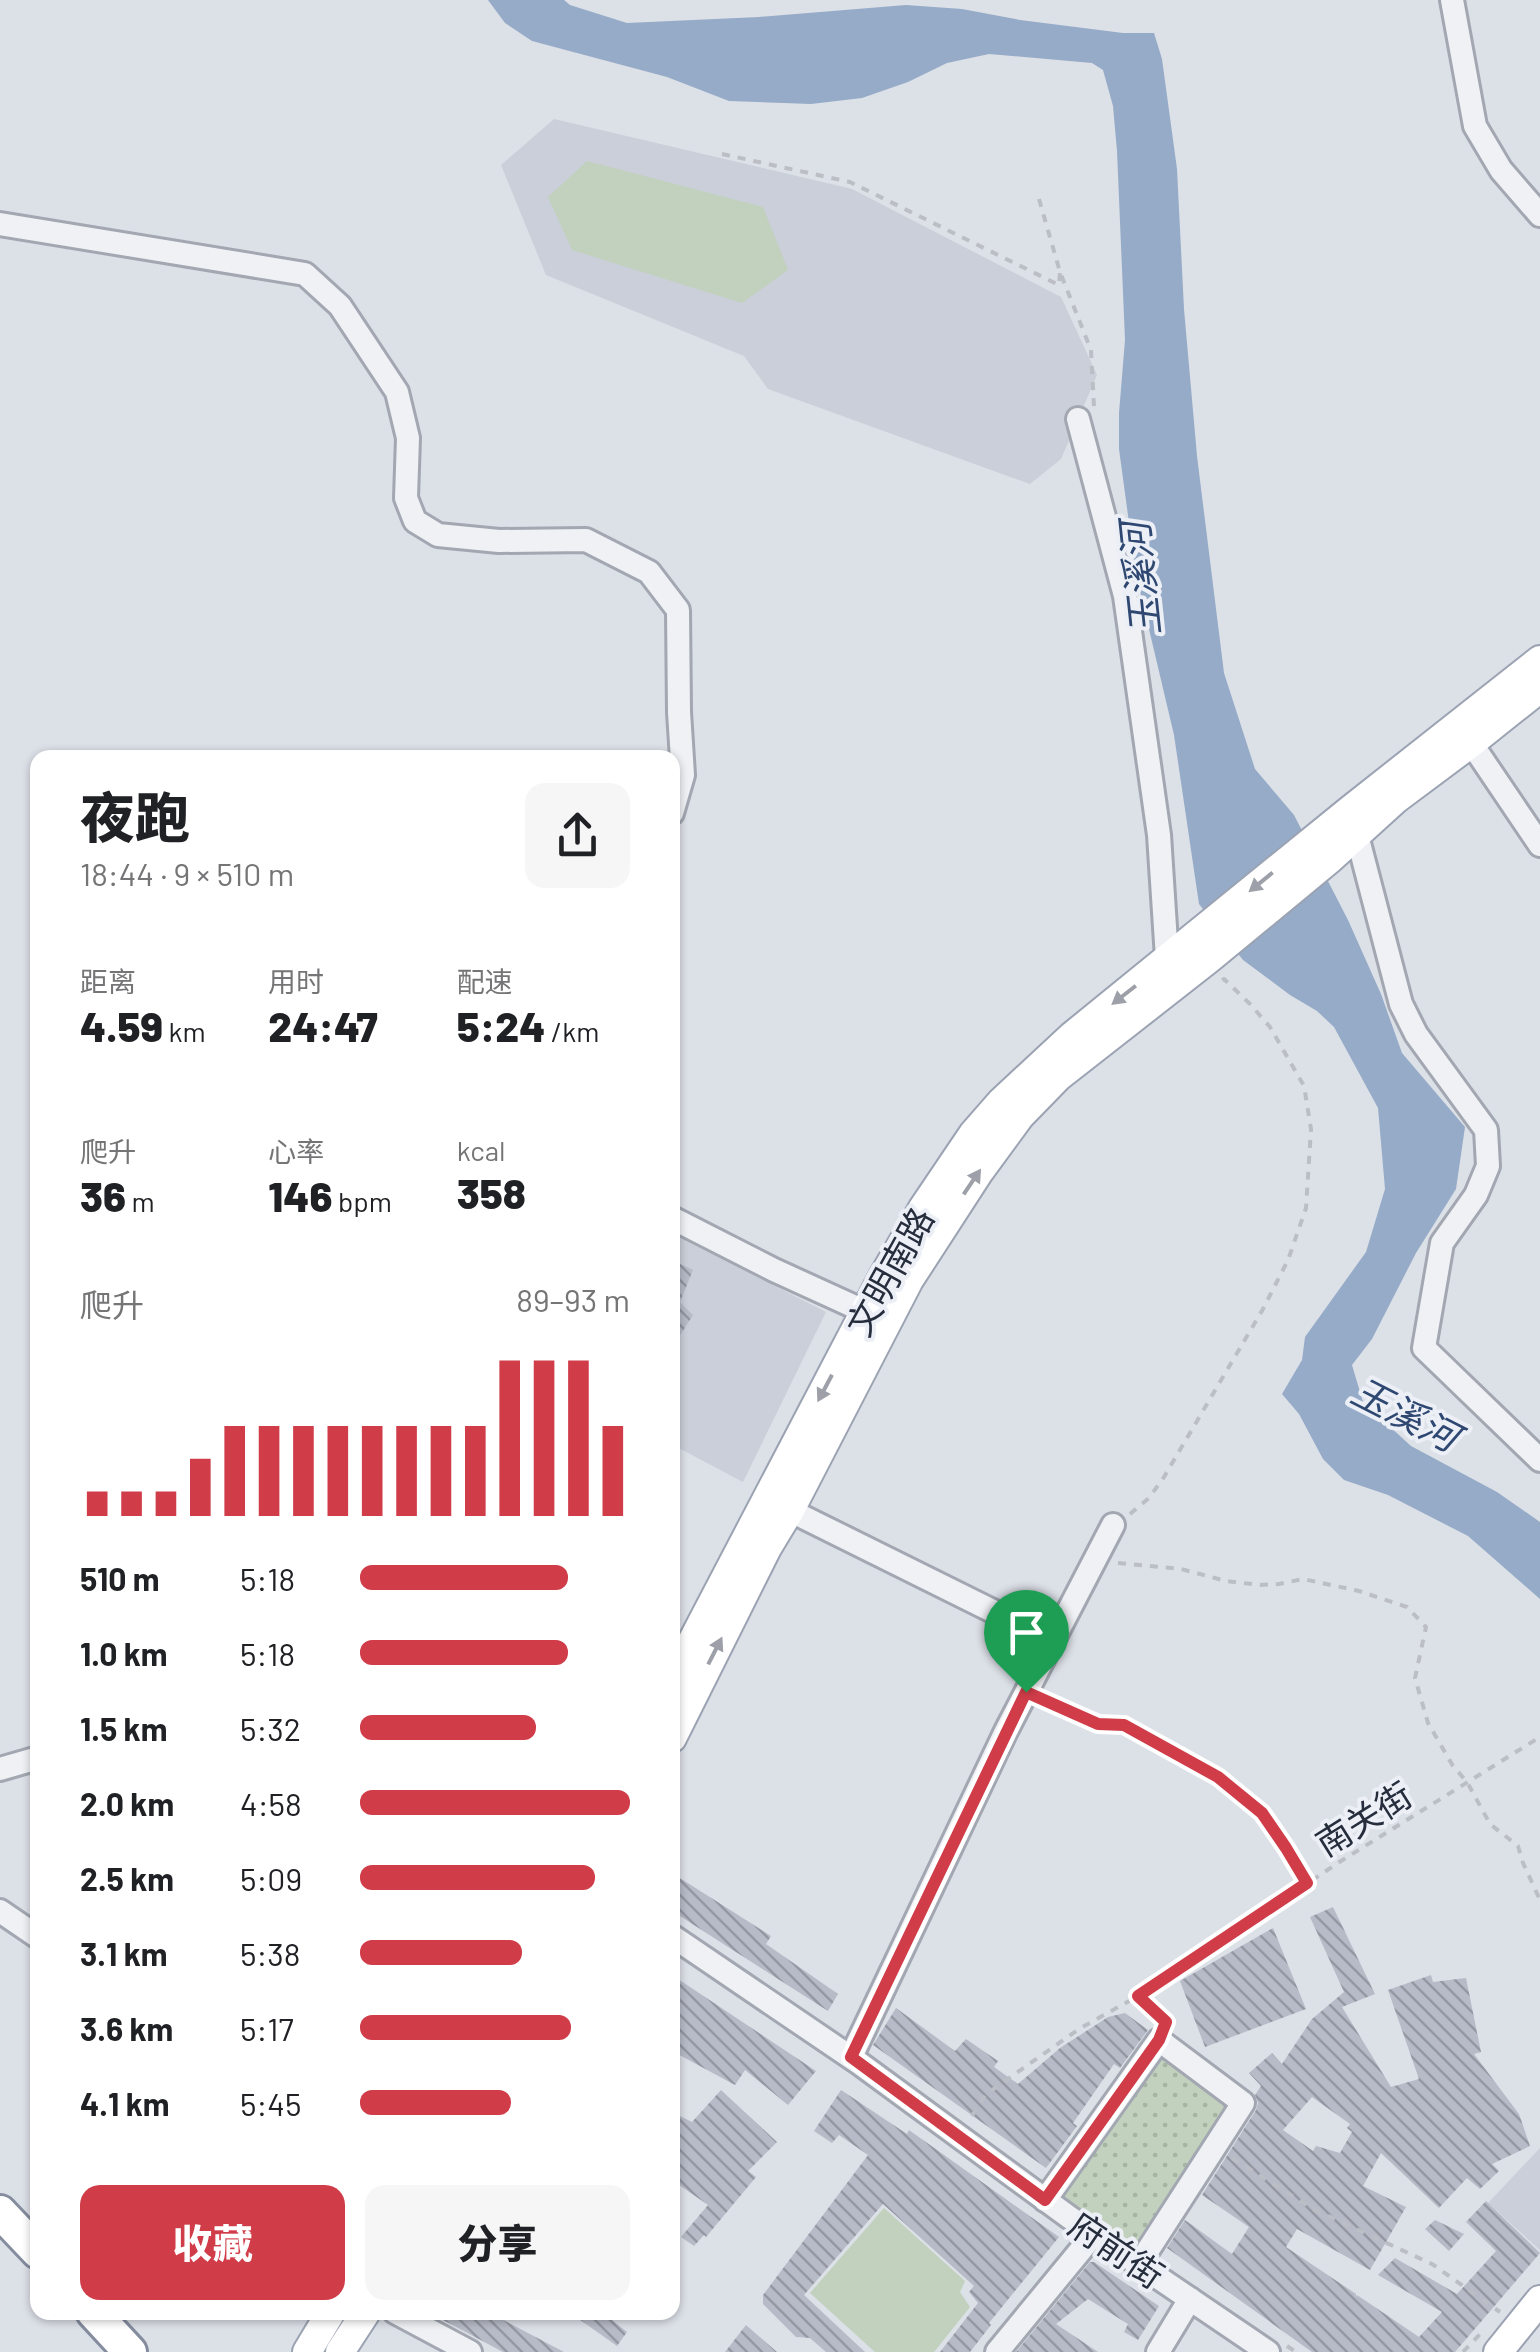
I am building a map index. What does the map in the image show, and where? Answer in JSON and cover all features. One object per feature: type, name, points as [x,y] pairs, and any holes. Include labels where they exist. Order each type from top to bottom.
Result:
[{"type":"highway","points":[[0,2212],[30,2244]]},
{"type":"highway","points":[[101,2320],[130,2352]]},
{"type":"main road","points":[[680,1722],[767,1548],[779,1504],[909,1280],[1020,1116],[1058,1077],[1226,944],[1327,845],[1465,734],[1540,660]]},
{"type":"main road","points":[[1465,734],[1540,688]]},
{"type":"main road","name":"文明南路","points":[[680,1667],[779,1504],[866,1312],[923,1208],[973,1134],[1001,1102],[1072,1036],[1167,958],[1327,845]]},
{"type":"main road","points":[[1498,2352],[1540,2300]]},
{"type":"main road","points":[[307,2352],[327,2320]]},
{"type":"main road","points":[[340,2352],[361,2320]]},
{"type":"street","points":[[1452,0],[1475,126],[1501,170],[1540,215]]},
{"type":"street","points":[[0,224],[305,274],[340,306],[397,392],[408,438],[406,498],[416,521],[438,535],[586,540],[649,572],[678,610],[683,775],[680,785]]},
{"type":"street","points":[[1078,419],[1124,596],[1159,835],[1167,958]]},
{"type":"street","points":[[1465,734],[1540,845]]},
{"type":"street","points":[[1353,822],[1401,1004],[1416,1034],[1486,1130],[1488,1166],[1476,1195],[1442,1243],[1424,1348],[1540,1460]]},
{"type":"street","points":[[680,1222],[866,1312]]},
{"type":"street","points":[[779,1504],[1053,1641]]},
{"type":"street","points":[[851,2057],[1026,1692],[1113,1524]]},
{"type":"street","points":[[0,1769],[30,1760]]},
{"type":"street","points":[[0,1911],[30,1932]]},
{"type":"street","name":"府前街","points":[[680,1941],[851,2057],[1045,2200],[1268,2352]]},
{"type":"street","points":[[1045,2200],[1159,2040],[1242,2103],[1140,2264]]},
{"type":"street","points":[[997,2352],[1094,2234]]},
{"type":"street","points":[[1158,2352],[1190,2299]]},
{"type":"street","points":[[410,2320],[470,2352]]},
{"type":"path","points":[[722,154],[850,182],[1058,286],[1060,272]]},
{"type":"path","points":[[1038,199],[1060,272],[1091,350],[1096,406],[1078,419]]},
{"type":"path","points":[[1113,1524],[1133,1513],[1164,1477],[1263,1309],[1288,1260],[1306,1208],[1311,1129],[1304,1086],[1270,1027],[1250,1004],[1224,979],[1214,986]]},
{"type":"path","points":[[1091,1567],[1122,1562],[1260,1585],[1303,1579],[1407,1607],[1426,1627],[1416,1678],[1428,1723],[1490,1824],[1518,1846],[1540,1900]]},
{"type":"path","points":[[1026,1692],[1098,1724],[1124,1725],[1218,1777],[1262,1813],[1307,1883]]},
{"type":"path","name":"南关街","points":[[972,2116],[985,2095],[1079,2029],[1138,1996],[1307,1883],[1540,1737]]},
{"type":"path","points":[[1138,1996],[1166,2022],[1159,2040]]},
{"type":"path","points":[[1215,2148],[1313,2209],[1432,2264],[1500,2312]]},
{"type":"shaded area","points":[[554,119],[852,189],[1061,297],[1097,375],[1061,459],[1030,484],[768,389],[744,356],[546,275],[501,165]]},
{"type":"shaded area","points":[[680,1238],[826,1312],[743,1482],[680,1449]]},
{"type":"shaded area","points":[[1540,2148],[1540,2250],[1488,2203]]},
{"type":"green space","points":[[587,161],[763,207],[788,270],[742,303],[572,250],[548,197]]},
{"type":"green space","points":[[1157,2053],[1233,2106],[1132,2254],[1057,2201]]},
{"type":"green space","points":[[884,2208],[965,2281],[960,2292],[970,2307],[934,2352],[875,2352],[810,2293]]},
{"type":"water","name":"玉溪河","points":[[488,0],[564,0],[627,23],[906,5],[962,9],[1123,33],[1154,33],[1162,59],[1177,169],[1197,456],[1224,673],[1255,769],[1294,815],[1348,920],[1402,1053],[1465,1127],[1456,1189],[1416,1253],[1372,1339],[1352,1365],[1363,1402],[1411,1446],[1497,1492],[1540,1522],[1540,1599],[1468,1536],[1388,1495],[1344,1480],[1323,1459],[1299,1414],[1282,1394],[1302,1360],[1305,1337],[1366,1252],[1385,1189],[1378,1108],[1334,1027],[1243,960],[1199,904],[1174,735],[1136,574],[1119,449],[1125,340],[1117,151],[1113,106],[1103,70],[1092,63],[989,54],[947,63],[862,98],[811,104],[729,101],[667,77],[532,41],[505,23]]},
{"type":"building","points":[[680,1264],[693,1270],[680,1302]]},
{"type":"building","points":[[680,1302],[693,1315],[680,1335]]},
{"type":"building","points":[[680,1878],[771,1936],[766,1944],[838,1994],[828,2011],[680,1916]]},
{"type":"building","points":[[1333,1907],[1375,1994],[1342,2007],[1391,2087],[1419,2079],[1388,1990],[1431,1975],[1433,1982],[1466,1978],[1481,2052],[1474,2054],[1519,2114],[1530,2146],[1492,2164],[1499,2171],[1480,2189],[1467,2178],[1439,2208],[1381,2153],[1363,2186],[1406,2207],[1370,2270],[1297,2229],[1286,2247],[1419,2337],[1442,2312],[1378,2275],[1395,2258],[1457,2294],[1496,2251],[1466,2222],[1486,2201],[1540,2253],[1455,2352],[1312,2352],[1167,2248],[1185,2220],[1232,2254],[1249,2227],[1202,2195],[1256,2110],[1255,2095],[1261,2086],[1249,2073],[1272,2053],[1282,2064],[1312,2019],[1344,1992],[1310,1917]],"holes":[[[1312,2097],[1350,2124],[1347,2128],[1352,2132],[1340,2153],[1316,2146],[1313,2151],[1283,2130]]]},
{"type":"building","points":[[1273,1928],[1306,2009],[1205,2047],[1180,1981]]},
{"type":"building","points":[[680,1980],[816,2071],[788,2105],[745,2070],[735,2085],[680,2055]]},
{"type":"building","points":[[896,2008],[955,2051],[966,2039],[998,2061],[994,2067],[1018,2084],[1060,2048],[1108,2017],[1125,2013],[1148,2030],[1120,2068],[1114,2064],[1046,2168],[873,2045]]},
{"type":"building","points":[[721,2090],[777,2142],[748,2171],[756,2177],[694,2246],[681,2237],[708,2205],[680,2186],[680,2116],[692,2122]]},
{"type":"building","points":[[841,2090],[907,2134],[909,2130],[1059,2237],[970,2352],[940,2352],[978,2303],[969,2292],[974,2286],[883,2204],[804,2295],[865,2352],[826,2352],[810,2338],[796,2337],[763,2304],[763,2295],[868,2155],[839,2135],[832,2143],[814,2131]]},
{"type":"building","points":[[1435,2220],[1464,2234],[1449,2251],[1425,2229]]},
{"type":"building","points":[[1090,2262],[1159,2306],[1138,2340],[1124,2332],[1128,2324],[1088,2299],[1056,2324],[1098,2352],[1016,2352]]},
{"type":"building","points":[[443,2320],[503,2320],[564,2352],[503,2352]]},
{"type":"building","points":[[580,2320],[612,2320],[627,2332],[617,2346]]},
{"type":"building","points":[[746,2325],[777,2352],[725,2352]]},
{"type":"route","points":[[1026,1692],[1098,1724],[1124,1725],[1218,1777],[1262,1813],[1307,1883],[1138,1996],[1166,2022],[1159,2040],[1045,2200],[851,2057],[1026,1692]]}]
